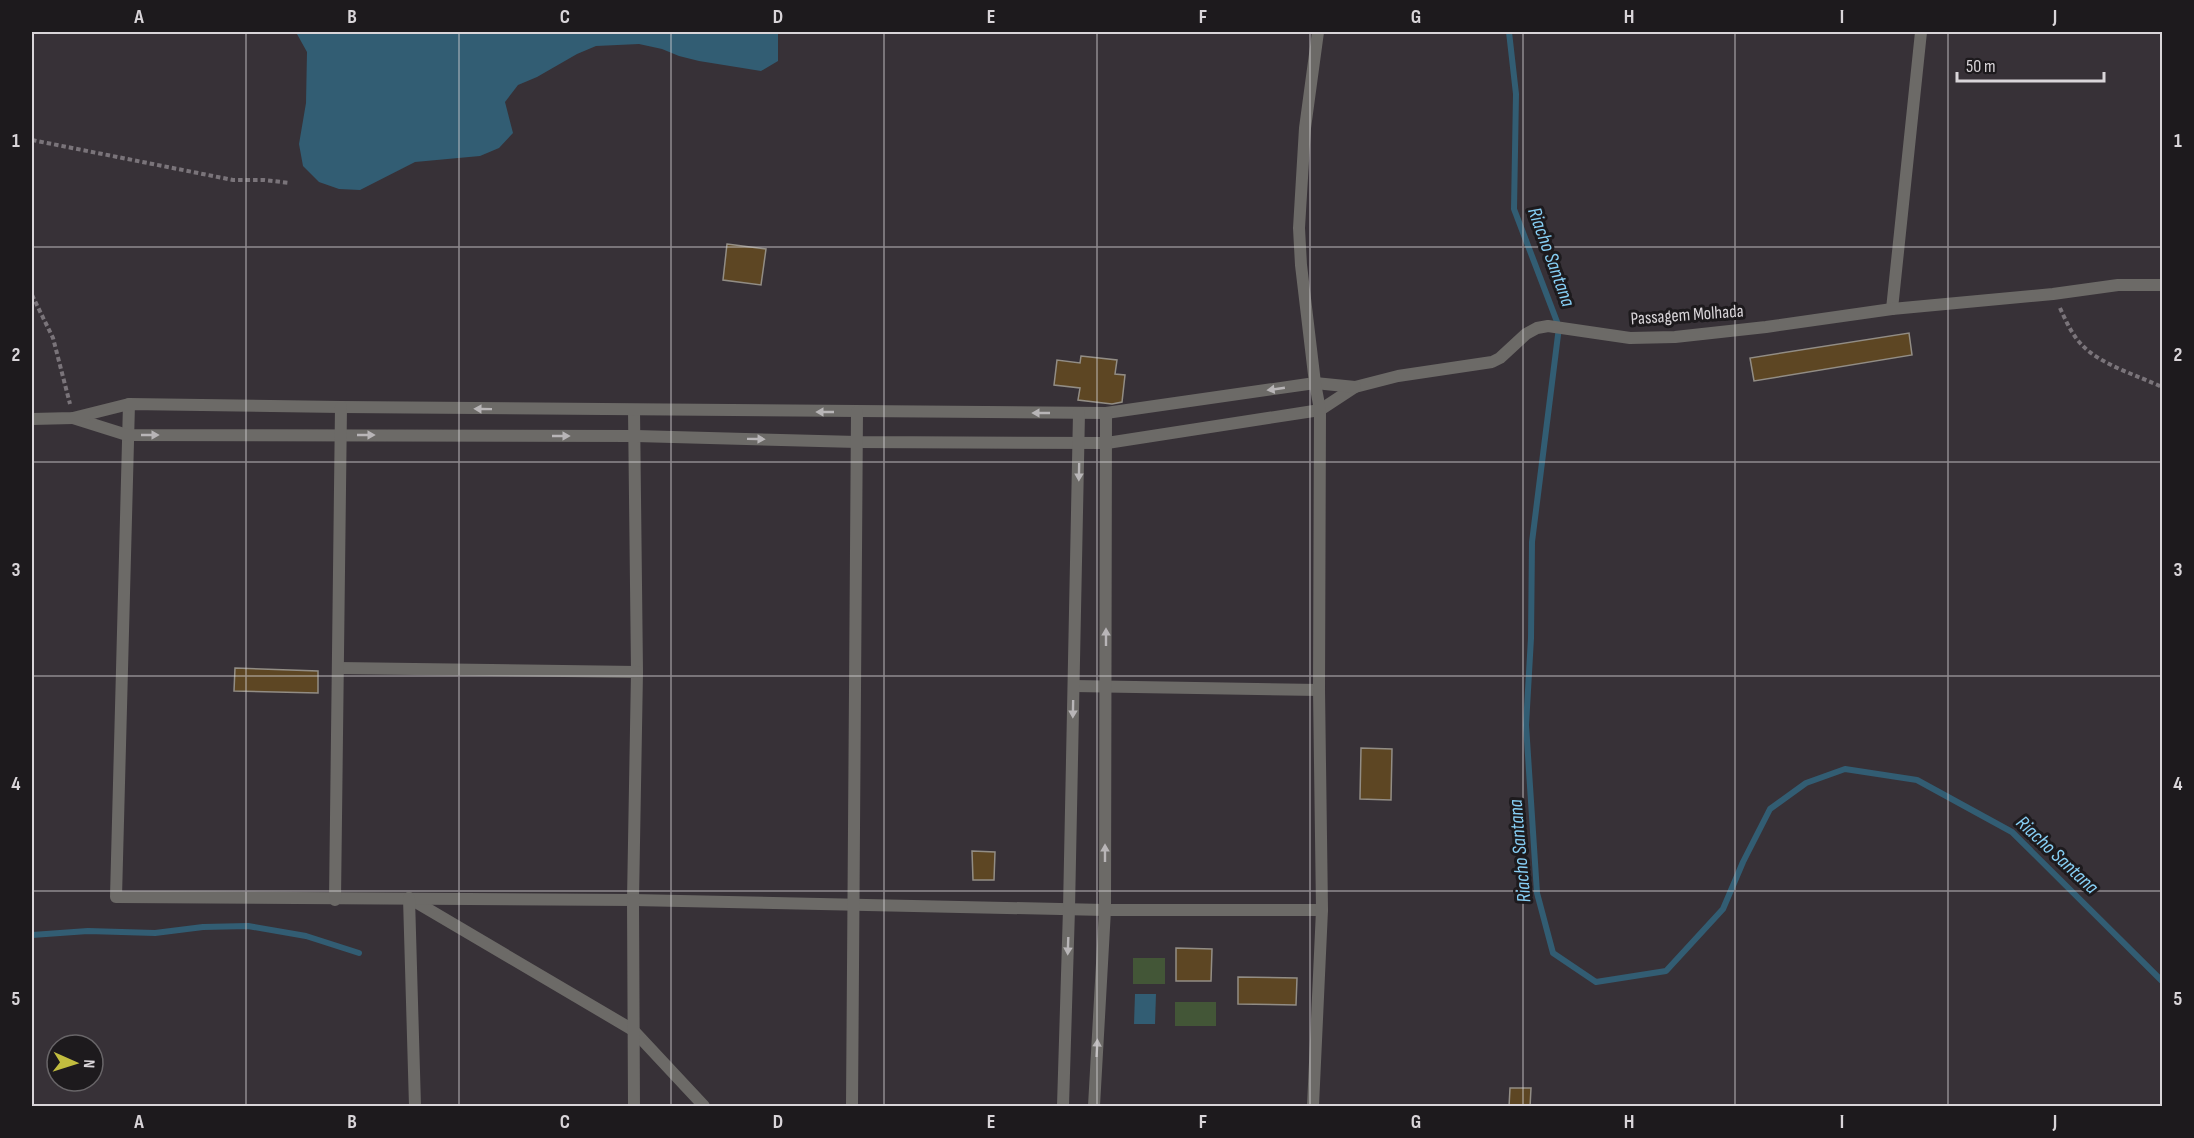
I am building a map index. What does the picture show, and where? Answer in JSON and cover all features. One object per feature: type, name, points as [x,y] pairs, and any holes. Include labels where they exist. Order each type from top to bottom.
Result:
[{"type":"street","points":[[1313,1107],[1322,910],[1319,690],[1320,410],[1301,264],[1299,228],[1305,128],[1318,32]]},
{"type":"street","points":[[1892,309],[1921,32]]},
{"type":"street","name":"Passagem Molhada","points":[[1355,387],[1398,376],[1492,362],[1500,358],[1526,334],[1537,328],[1559,327],[1630,338],[1675,337],[1892,309],[2053,294],[2118,285],[2163,285]]},
{"type":"street","points":[[32,419],[73,418],[129,404],[1106,413],[1315,383],[1355,387]]},
{"type":"street","points":[[73,418],[127,435],[636,436],[858,442],[1107,443],[1320,410],[1355,387]]},
{"type":"street","points":[[129,404],[116,897],[633,900],[1105,910],[1322,910]]},
{"type":"street","points":[[335,900],[341,407]]},
{"type":"street","points":[[634,410],[637,672],[633,900],[634,1107]]},
{"type":"street","points":[[852,1107],[857,412]]},
{"type":"street","points":[[1063,1107],[1079,413]]},
{"type":"street","points":[[1094,1107],[1105,910],[1106,413]]},
{"type":"street","points":[[338,668],[637,672]]},
{"type":"street","points":[[1074,686],[1319,690]]},
{"type":"street","points":[[410,898],[633,1030],[704,1107]]},
{"type":"street","points":[[410,898],[415,1107]]},
{"type":"path","points":[[32,140],[233,180],[290,183]]},
{"type":"path","points":[[2053,294],[2070,329],[2082,346],[2100,358],[2163,387]]},
{"type":"path","points":[[32,295],[53,338],[73,418]]},
{"type":"green space","points":[[1133,958],[1165,958],[1165,984],[1133,984]]},
{"type":"green space","points":[[1175,1002],[1216,1002],[1216,1026],[1175,1026]]},
{"type":"water","points":[[293,32],[778,32],[778,61],[761,71],[699,61],[639,44],[596,46],[518,85],[505,102],[513,133],[499,148],[480,156],[415,162],[360,190],[339,189],[319,182],[303,166],[299,144],[306,103],[307,52],[297,34]]},
{"type":"water","points":[[1135,994],[1156,994],[1155,1024],[1134,1024]]},
{"type":"building","points":[[727,244],[766,249],[761,285],[723,280]]},
{"type":"building","points":[[1909,333],[1912,355],[1754,381],[1750,358]]},
{"type":"building","points":[[1081,356],[1117,360],[1115,374],[1125,375],[1122,402],[1112,404],[1078,400],[1080,388],[1054,385],[1057,360],[1080,363]]},
{"type":"building","points":[[235,668],[318,671],[318,693],[234,691]]},
{"type":"building","points":[[1361,748],[1392,749],[1391,800],[1360,799]]},
{"type":"building","points":[[972,851],[995,852],[994,880],[973,880]]},
{"type":"building","points":[[1176,948],[1212,949],[1211,981],[1176,981]]},
{"type":"building","points":[[1238,977],[1297,978],[1296,1005],[1238,1004]]},
{"type":"building","points":[[1510,1088],[1531,1088],[1530,1107],[1509,1107]]},
{"type":"waterway","name":"Riacho Santana","points":[[1509,32],[1516,94],[1514,209],[1559,327],[1532,542],[1531,638],[1526,725],[1537,893],[1553,953],[1596,982],[1666,971],[1723,909],[1743,862],[1770,809],[1806,783],[1845,769],[1917,780],[2012,832],[2162,981]]},
{"type":"waterway","points":[[32,935],[88,931],[155,933],[203,927],[248,926],[306,936],[359,953]]}]
